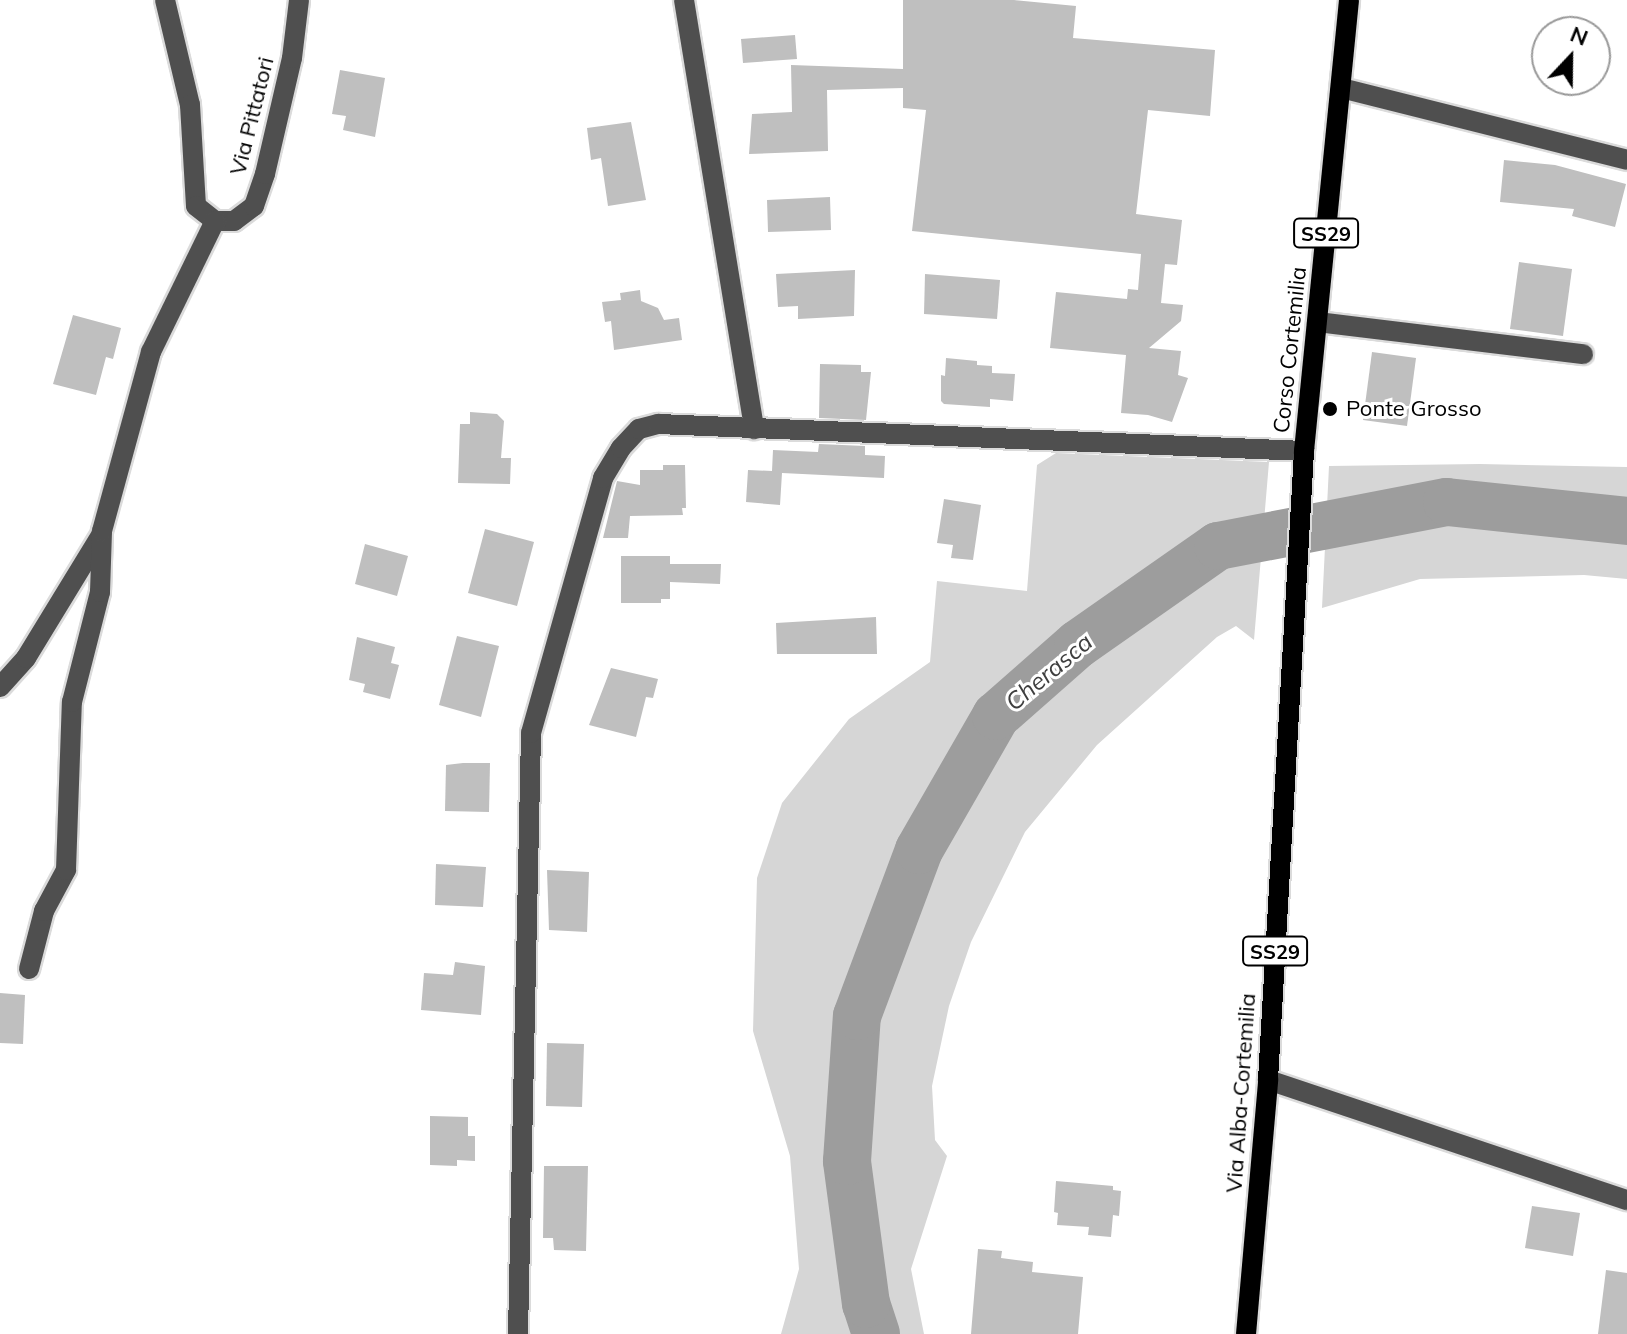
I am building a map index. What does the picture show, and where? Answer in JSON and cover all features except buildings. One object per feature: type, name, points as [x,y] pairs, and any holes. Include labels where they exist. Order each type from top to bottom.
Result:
[{"type":"main road","name":"Corso Cortemilia","points":[[1304,458],[1349,0]]},
{"type":"main road","name":"Via Alba-Cortemilia","points":[[1246,1334],[1268,1080],[1304,458]]},
{"type":"street","name":"Via Pittatori","points":[[165,0],[190,105],[196,206],[215,221],[234,221],[254,206],[292,58],[299,0]]},
{"type":"street","points":[[684,0],[754,429]]},
{"type":"street","points":[[1341,88],[1627,160]]},
{"type":"street","points":[[29,969],[44,911],[66,870],[72,702],[100,592],[102,533],[151,352],[215,221]]},
{"type":"street","points":[[1317,322],[1583,354]]},
{"type":"street","points":[[518,1334],[531,733],[603,478],[621,448],[639,429],[658,424],[1304,458]]},
{"type":"street","points":[[0,687],[26,658],[102,533]]},
{"type":"street","points":[[1268,1080],[1627,1200]]},
{"type":"shaded area","points":[[1056,453],[1269,462],[1254,640],[1236,626],[1217,637],[1097,745],[1025,832],[971,942],[949,1006],[932,1086],[935,1140],[947,1156],[911,1269],[924,1334],[781,1334],[799,1269],[790,1156],[753,1031],[757,878],[782,803],[849,719],[930,662],[937,581],[1027,591],[1037,465]]},
{"type":"shaded area","points":[[1480,464],[1627,467],[1627,579],[1584,575],[1420,579],[1322,608],[1329,466]]},
{"type":"waterway","name":"Cherasca","points":[[876,1334],[866,1304],[847,1161],[857,1016],[919,850],[996,716],[1078,644],[1218,546],[1447,502],[1627,521]]},
{"type":"place","name":"Ponte Grosso","points":[[1330,409]]}]
